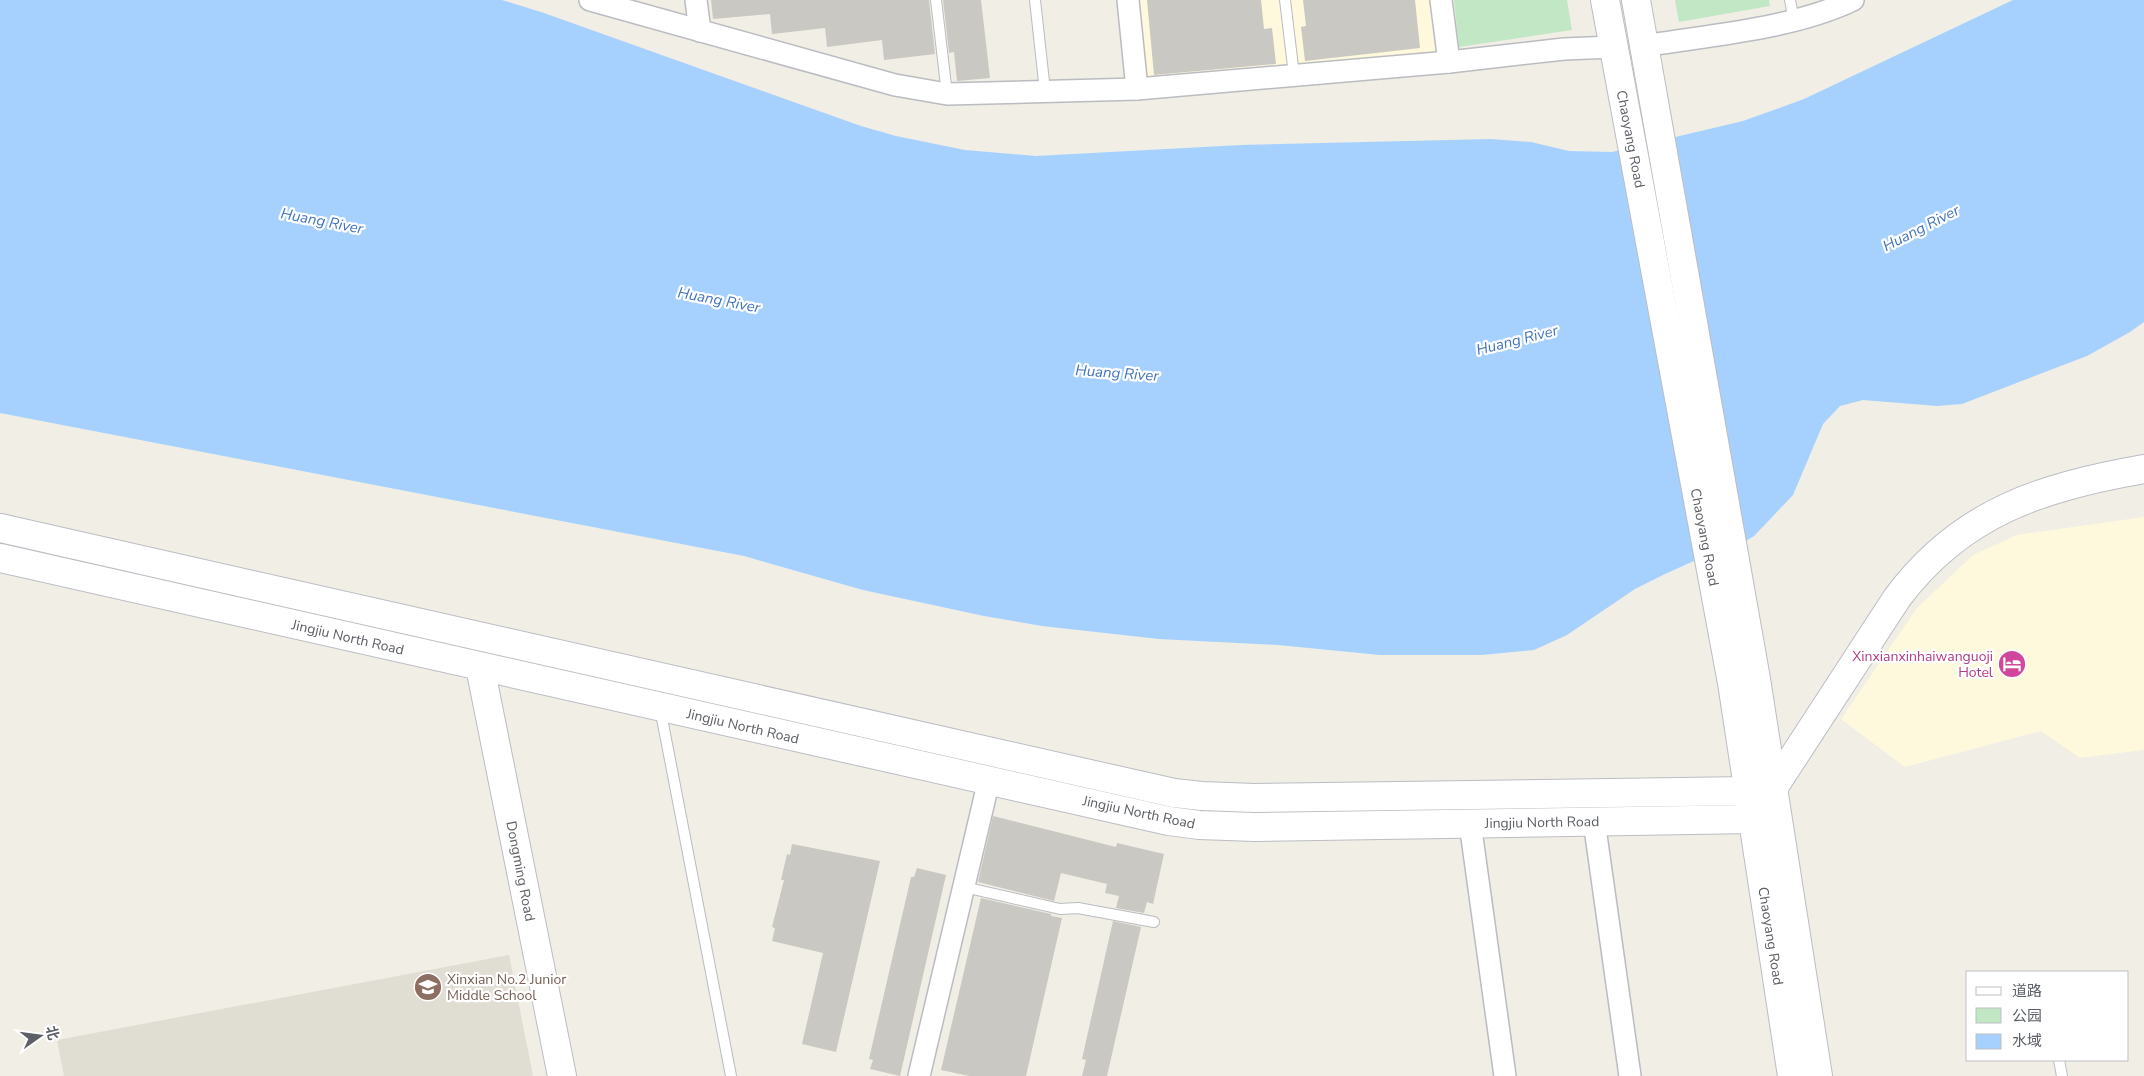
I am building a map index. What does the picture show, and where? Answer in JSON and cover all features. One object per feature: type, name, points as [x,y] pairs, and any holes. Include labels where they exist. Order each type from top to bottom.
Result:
[{"type":"main road","name":"Chaoyang Road","points":[[1605,0],[1624,101],[1730,604],[1769,760]]},
{"type":"main road","name":"Chaoyang Road","points":[[1636,0],[1654,98],[1730,604],[1761,789],[1818,1076]]},
{"type":"main road","points":[[1753,819],[1769,760],[1882,587],[1909,554],[1936,528],[1983,497],[2010,486],[2063,468],[2144,451]]},
{"type":"main road","points":[[1761,789],[1897,598],[1917,572],[1948,543],[1992,514],[2016,504],[2068,486],[2144,469]]},
{"type":"main road","name":"Jingjiu North Road","points":[[0,528],[1174,793],[1228,798],[1761,789]]},
{"type":"main road","name":"Jingjiu North Road","points":[[0,558],[1140,815],[1199,825],[1255,827],[1753,819]]},
{"type":"main road","name":"Dongming Road","points":[[480,666],[562,1076]]},
{"type":"main road","name":"Chaoyang Road","points":[[1753,819],[1792,1076]]},
{"type":"street","points":[[590,0],[895,85],[947,94],[1137,89],[1449,62],[1564,49],[1614,47]]},
{"type":"street","points":[[696,0],[700,31]]},
{"type":"street","points":[[1128,0],[1137,89]]},
{"type":"street","points":[[1441,0],[1449,62]]},
{"type":"street","points":[[1644,46],[1794,21],[1828,12],[1853,0]]},
{"type":"street","points":[[919,1076],[989,780]]},
{"type":"street","points":[[1594,821],[1630,1076]]},
{"type":"street","points":[[1470,823],[1505,1076]]},
{"type":"lane","points":[[936,0],[947,94]]},
{"type":"lane","points":[[1035,0],[1045,91]]},
{"type":"lane","points":[[1286,0],[1294,75]]},
{"type":"lane","points":[[1790,0],[1794,21]]},
{"type":"lane","points":[[660,707],[731,1076]]},
{"type":"lane","points":[[964,887],[1060,909],[1078,908],[1154,922]]},
{"type":"lane","points":[[2059,1061],[2062,1076]]},
{"type":"shaded area","points":[[1133,0],[1429,0],[1437,53],[1141,82]]},
{"type":"shaded area","name":"Xinxianxinhaiwanguoji Hotel","points":[[2144,517],[2144,750],[2080,758],[2041,731],[1905,767],[1841,719],[1917,608],[1973,555],[2017,535]]},
{"type":"shaded area","name":"Xinxian No.2 Junior Middle School","points":[[509,955],[533,1076],[64,1076],[57,1040]]},
{"type":"green space","points":[[1454,0],[1567,0],[1572,30],[1459,47]]},
{"type":"green space","points":[[1675,0],[1769,0],[1770,6],[1679,22]]},
{"type":"water","name":"Huang River","points":[[0,0],[502,0],[544,13],[861,126],[896,136],[965,150],[1036,156],[1241,145],[1491,139],[1531,142],[1569,151],[1612,152],[1743,121],[1804,99],[2013,0],[2144,0],[2144,322],[2087,356],[1962,404],[1937,406],[1863,400],[1840,406],[1823,424],[1793,495],[1754,536],[1734,548],[1694,561],[1635,589],[1567,635],[1534,650],[1482,655],[1380,655],[1278,645],[1159,639],[1042,626],[984,616],[863,590],[744,556],[0,413]]},
{"type":"building","points":[[711,0],[929,0],[935,54],[884,60],[882,40],[827,47],[825,28],[772,34],[770,14],[713,19]]},
{"type":"building","points":[[943,0],[981,0],[990,78],[957,81],[954,52],[949,53]]},
{"type":"building","points":[[1147,0],[1261,0],[1264,29],[1272,28],[1276,64],[1154,75]]},
{"type":"building","points":[[1303,0],[1415,0],[1420,48],[1305,61],[1301,27],[1306,26]]},
{"type":"building","points":[[993,816],[1116,847],[1117,843],[1164,854],[1153,904],[1147,902],[1144,913],[1116,908],[1119,896],[1105,893],[1107,884],[1061,873],[1054,901],[978,882]]},
{"type":"building","points":[[792,844],[880,861],[836,1052],[802,1044],[823,953],[772,941],[775,928],[772,927],[784,880],[781,880],[787,854],[790,855]]},
{"type":"building","points":[[917,868],[946,875],[900,1076],[870,1069],[873,1060],[869,1059],[911,877],[914,877]]},
{"type":"building","points":[[981,898],[1062,918],[1026,1076],[969,1076],[941,1070]]},
{"type":"building","points":[[1113,921],[1141,927],[1107,1076],[1082,1076],[1086,1060],[1082,1059]]},
{"type":"place","name":"Xinxianxinhaiwanguoji Hotel","points":[[2012,664]]},
{"type":"place","name":"Xinxian No.2 Junior Middle School","points":[[428,987]]}]
